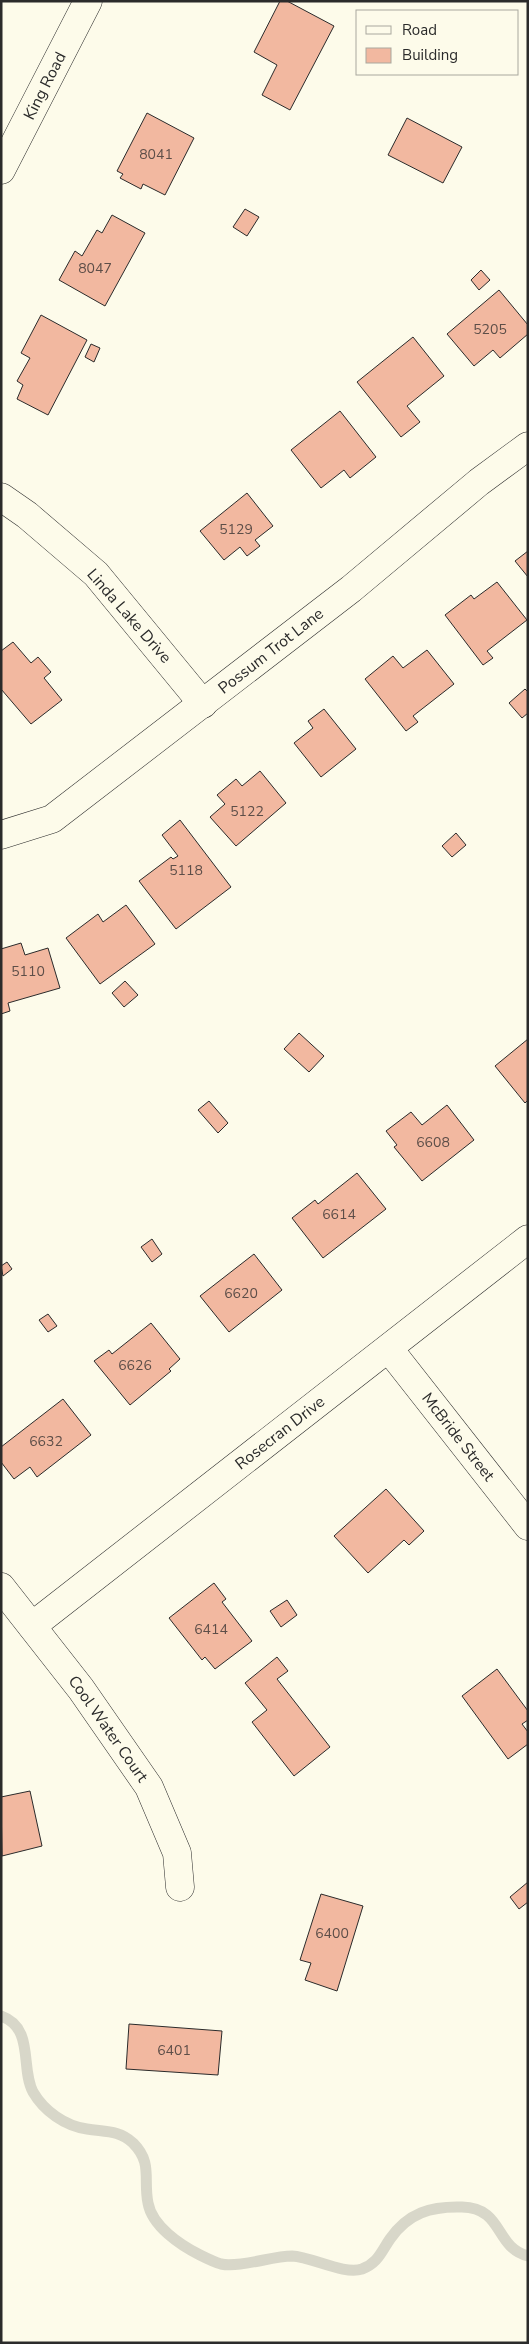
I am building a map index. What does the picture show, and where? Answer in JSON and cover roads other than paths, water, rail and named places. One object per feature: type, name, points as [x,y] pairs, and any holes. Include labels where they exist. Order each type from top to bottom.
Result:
[{"type":"street","name":"King Road","points":[[1,170],[88,1]]},
{"type":"street","name":"Possum Trot Lane","points":[[1,835],[52,819],[351,589],[478,482],[528,446]]},
{"type":"street","name":"Linda Lake Drive","points":[[1,496],[27,515],[96,574],[203,704]]},
{"type":"street","name":"Rosecran Drive","points":[[32,1626],[528,1239]]},
{"type":"street","name":"McBride Street","points":[[389,1348],[528,1526]]},
{"type":"street","name":"Cool Water Court","points":[[1,1587],[81,1690],[149,1787],[177,1853],[180,1887]]},
{"type":"waterway","points":[[1,2016],[12,2022],[19,2030],[23,2039],[29,2082],[33,2092],[43,2105],[71,2125],[117,2134],[133,2143],[143,2157],[148,2203],[155,2219],[176,2240],[210,2260],[229,2265],[292,2256],[346,2270],[362,2269],[376,2260],[390,2239],[404,2223],[421,2213],[451,2207],[476,2209],[485,2214],[509,2245],[528,2256]]}]
